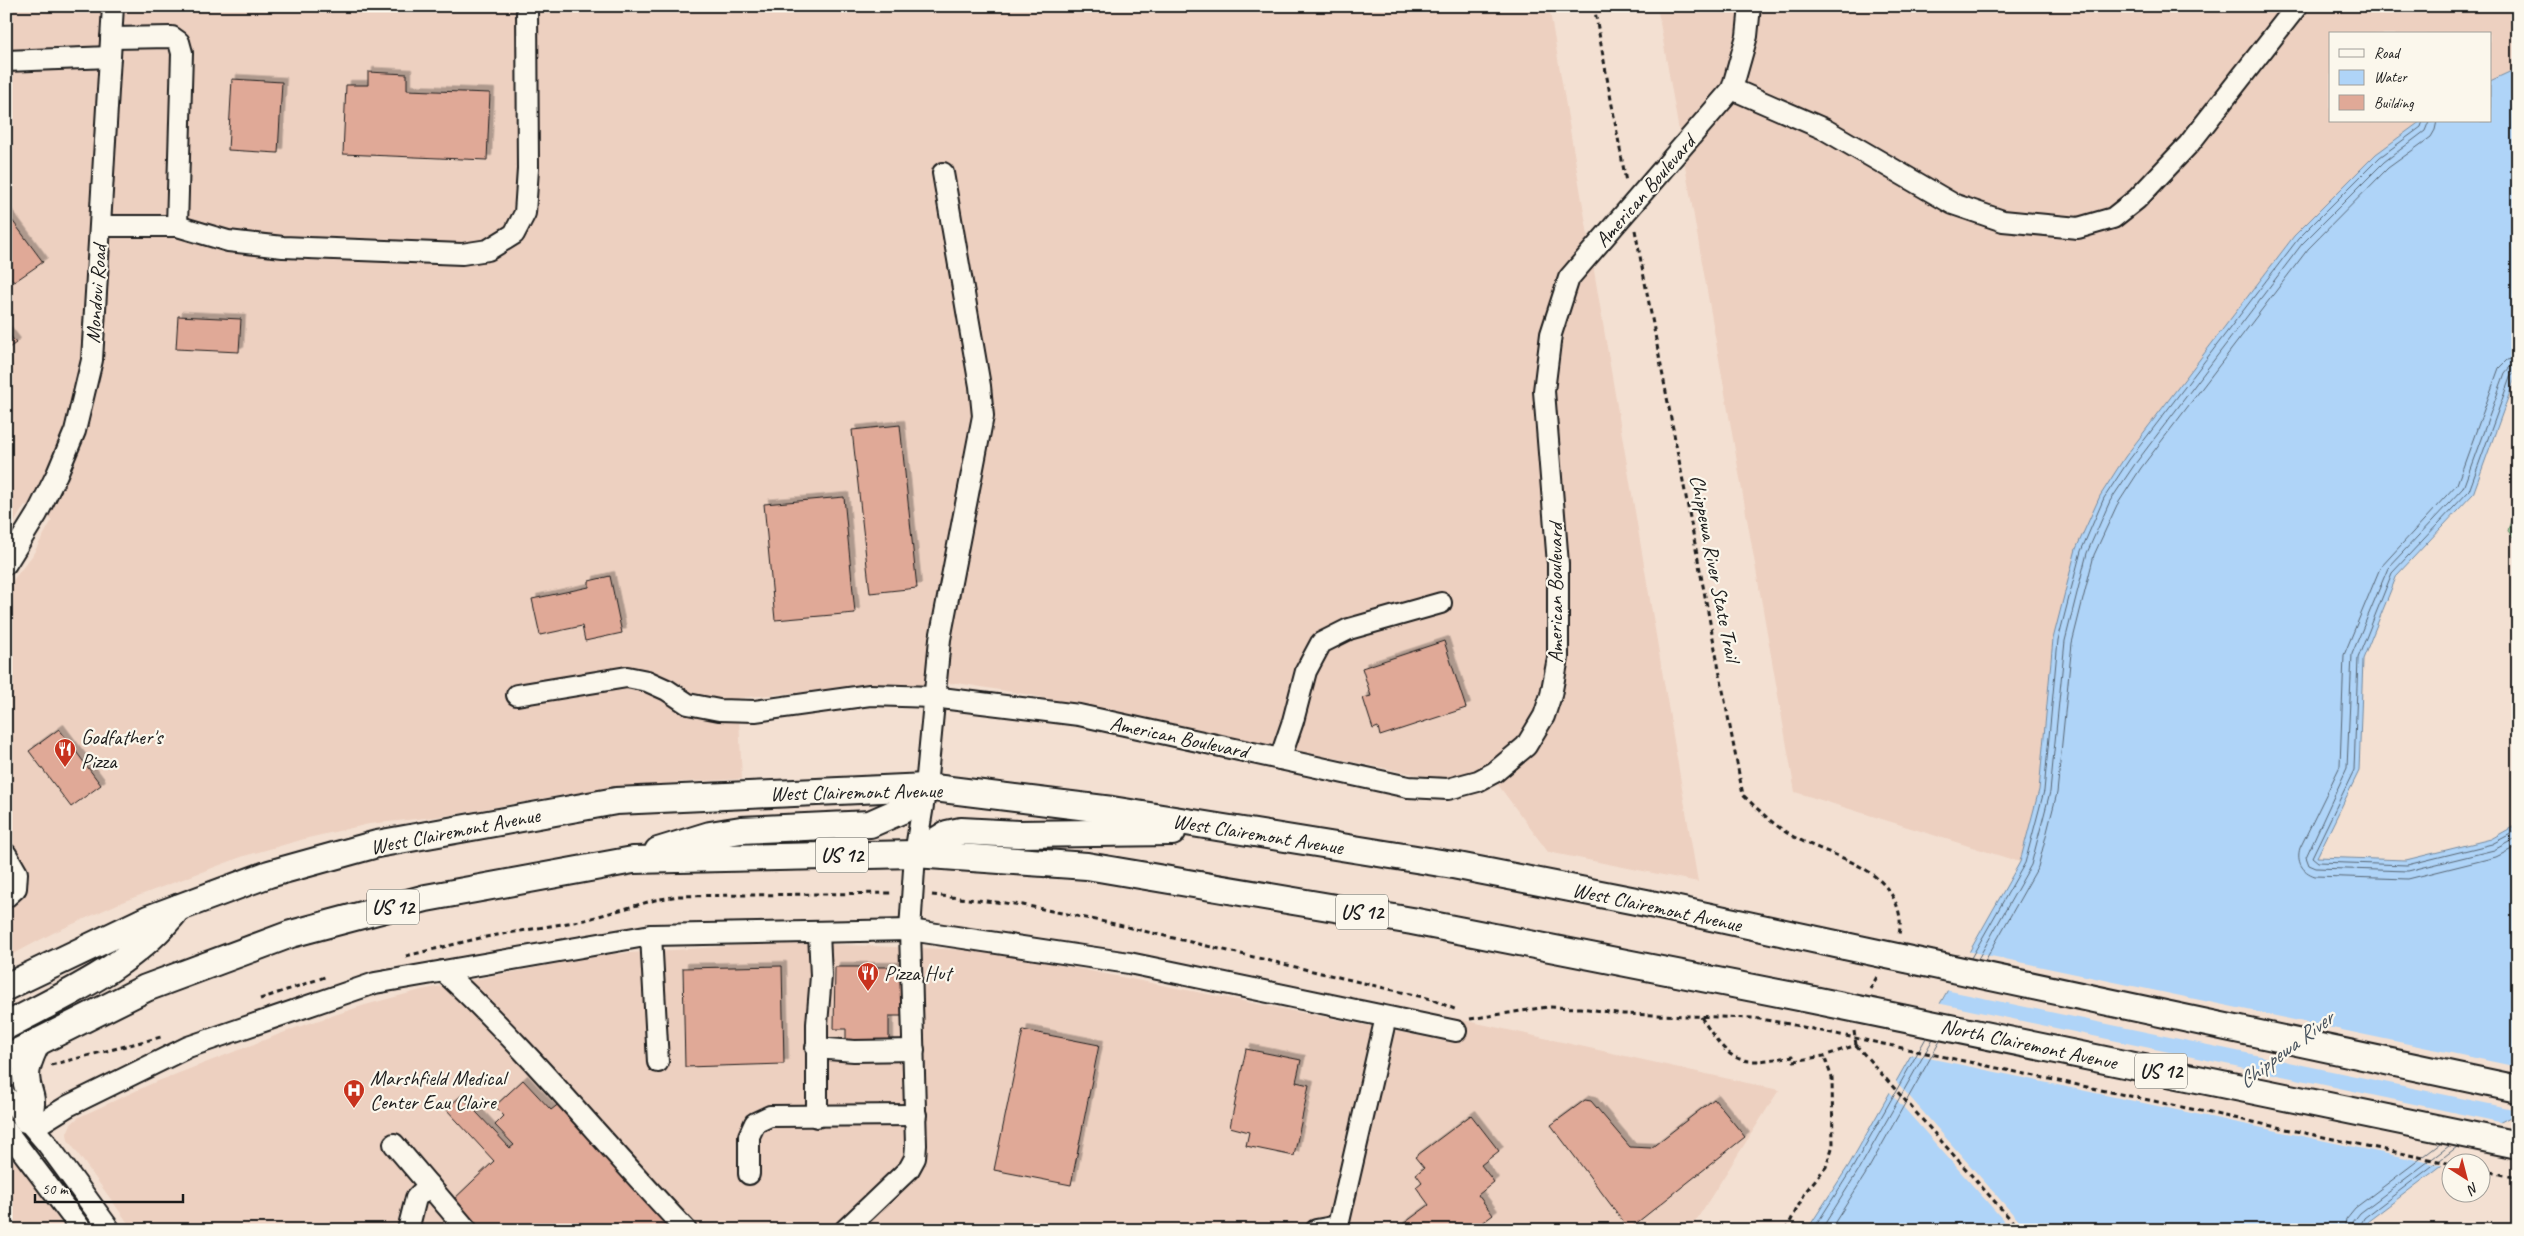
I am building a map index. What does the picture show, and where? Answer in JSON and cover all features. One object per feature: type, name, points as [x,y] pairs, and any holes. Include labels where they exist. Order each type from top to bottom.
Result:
[{"type":"main road","name":"West Clairemont Avenue","points":[[6,987],[104,939],[179,907],[269,874],[377,844],[616,801],[926,787],[1112,810],[1453,865],[1646,903],[2518,1089]]},
{"type":"main road","points":[[633,860],[692,840],[741,830],[870,824],[902,810],[926,787]]},
{"type":"main road","points":[[915,854],[946,834],[961,831],[1077,834],[1238,831]]},
{"type":"main road","name":"US 12","points":[[6,1058],[146,988],[291,934],[426,898],[633,860],[915,854]]},
{"type":"main road","name":"North Clairemont Avenue","points":[[915,854],[1087,866],[1412,921],[1804,998],[2518,1145]]},
{"type":"main road","points":[[6,1026],[122,962],[149,941],[179,907]]},
{"type":"main road","points":[[17,1131],[32,1105],[26,1076],[37,1042]]},
{"type":"street","name":"Mondovi Road","points":[[6,564],[38,514],[75,431],[92,360],[113,6]]},
{"type":"street","points":[[101,226],[176,226],[228,241],[283,248],[462,254],[488,250],[514,234],[525,213],[528,169],[528,6]]},
{"type":"street","name":"American Boulevard","points":[[517,695],[627,677],[647,681],[667,690],[688,704],[719,710],[755,711],[870,695],[933,697],[1079,715],[1408,787],[1448,789],[1478,782],[1495,772],[1526,746],[1551,695],[1558,658],[1558,564],[1544,391],[1551,334],[1569,278],[1631,209],[1732,89],[1747,36],[1750,6]]},
{"type":"street","points":[[1732,89],[1824,129],[1952,204],[2003,221],[2078,228],[2113,218],[2137,199],[2189,144],[2297,6]]},
{"type":"street","points":[[6,61],[172,37],[179,42],[182,53],[176,226]]},
{"type":"street","points":[[845,1230],[909,1169],[915,1158],[916,1115],[910,930],[915,854],[926,787],[940,638],[983,416],[980,386],[943,173]]},
{"type":"street","points":[[1280,759],[1306,671],[1321,643],[1349,629],[1441,603]]},
{"type":"street","points":[[6,854],[17,873],[16,888],[6,897]]},
{"type":"street","points":[[17,1131],[188,1047],[375,983],[651,935],[910,930],[1129,963],[1386,1017],[1462,1025]]},
{"type":"street","points":[[816,1117],[816,1048],[820,976],[819,933]]},
{"type":"street","points":[[651,935],[658,1062]]},
{"type":"street","points":[[443,971],[520,1045],[582,1113],[623,1163],[686,1230]]},
{"type":"street","points":[[1316,1230],[1337,1228],[1386,1017]]},
{"type":"street","points":[[816,1048],[854,1051],[914,1050]]},
{"type":"street","points":[[6,1096],[17,1131],[82,1230]]},
{"type":"street","points":[[748,1174],[750,1136],[755,1123],[770,1116],[916,1115]]},
{"type":"street","points":[[17,1131],[110,1230]]},
{"type":"street","points":[[394,1144],[467,1230]]},
{"type":"street","points":[[408,1230],[416,1198],[429,1185]]},
{"type":"path","name":"Chippewa River State Trail","points":[[1594,6],[1743,795],[1772,823],[1797,838],[1869,870],[1886,886],[1898,906],[1901,927],[1897,941]]},
{"type":"path","points":[[1866,994],[1880,971]]},
{"type":"path","points":[[1462,1025],[1548,1007],[1580,1008],[1623,1014],[1753,1018],[2442,1162]]},
{"type":"path","points":[[1701,1016],[1717,1041],[1734,1058],[1745,1062],[1758,1062],[1793,1056],[1794,1061],[1824,1056],[1856,1045]]},
{"type":"path","points":[[1853,1023],[1856,1045],[2020,1230]]},
{"type":"path","points":[[1786,1230],[1806,1191],[1826,1167],[1833,1145],[1832,1078],[1824,1056]]},
{"type":"path","points":[[2492,1172],[2518,1178]]},
{"type":"shaded area","points":[[6,6],[1549,6],[1698,882],[1548,852],[1485,767],[1447,778],[1434,778],[1104,712],[1030,695],[957,683],[738,698],[742,779],[683,782],[568,794],[444,816],[369,824],[308,838],[244,856],[122,902],[53,933],[6,958],[6,589],[32,556],[52,520],[25,505],[6,535]]},
{"type":"shaded area","points":[[1657,6],[2518,6],[2518,68],[2492,80],[2492,32],[2329,32],[2329,122],[2420,122],[2376,154],[2294,236],[2125,457],[2100,496],[2053,639],[2039,790],[2020,862],[1795,792]]},
{"type":"shaded area","points":[[823,944],[966,950],[1035,960],[1450,1042],[1454,1018],[1779,1090],[1690,1230],[133,1230],[68,1140],[67,1133],[71,1124],[79,1117],[153,1083],[298,1027],[365,1005],[421,990],[600,955],[747,945]]},
{"type":"shaded area","points":[[11,1160],[20,1165],[66,1230],[6,1230],[6,1161]]},
{"type":"green space","points":[[2518,496],[2518,543],[2508,531]]},
{"type":"water","name":"Chippewa River","points":[[2518,68],[2518,370],[2473,494],[2397,575],[2363,659],[2359,771],[2317,857],[2406,860],[2491,839],[2518,824],[2518,1113],[2495,1125],[2457,1154],[2442,1154],[2442,1165],[2367,1222],[2361,1230],[1807,1230],[1849,1165],[2020,862],[2039,790],[2053,639],[2076,549],[2100,496],[2125,457],[2294,236],[2376,154],[2420,122],[2492,122],[2492,80]]},
{"type":"pier","points":[[1967,951],[2518,1067],[2518,1110],[1945,990]]},
{"type":"pier","points":[[1937,1003],[2504,1123],[2461,1154],[2442,1154],[2442,1165],[1909,1054]]},
{"type":"pier","points":[[1894,1079],[2027,1230],[2012,1230],[1888,1090]]},
{"type":"building","points":[[266,6],[322,6],[322,9]]},
{"type":"building","points":[[368,72],[407,74],[407,90],[490,93],[487,160],[343,154],[346,85],[368,85]]},
{"type":"building","points":[[232,79],[282,82],[278,153],[228,150]]},
{"type":"building","points":[[6,212],[43,262],[14,282],[6,271]]},
{"type":"building","points":[[178,316],[241,319],[239,352],[176,349]]},
{"type":"building","points":[[6,330],[16,343],[6,350]]},
{"type":"building","points":[[900,425],[917,588],[870,593],[852,430]]},
{"type":"building","points":[[844,497],[855,613],[775,620],[764,504]]},
{"type":"building","points":[[610,576],[622,633],[585,641],[582,626],[540,635],[532,599],[589,587],[589,581]]},
{"type":"building","points":[[1444,641],[1466,708],[1380,736],[1378,727],[1373,729],[1363,698],[1371,696],[1362,668]]},
{"type":"building","name":"Godfather's Pizza","points":[[59,729],[101,785],[71,807],[29,751]]},
{"type":"building","points":[[782,966],[784,1064],[685,1067],[683,968]]},
{"type":"building","name":"Pizza Hut","points":[[835,967],[902,967],[902,1016],[889,1016],[889,1045],[846,1045],[846,1029],[834,1029]]},
{"type":"building","points":[[1023,1030],[1099,1045],[1071,1185],[994,1170]]},
{"type":"building","points":[[1246,1049],[1301,1060],[1296,1082],[1309,1085],[1294,1156],[1246,1146],[1249,1132],[1230,1127]]},
{"type":"building","points":[[523,1080],[551,1110],[560,1103],[678,1230],[476,1230],[451,1202],[494,1161],[446,1109],[461,1096],[510,1148],[514,1145],[495,1125],[504,1116],[495,1106]]},
{"type":"building","points":[[1714,1099],[1745,1137],[1629,1229],[1551,1125],[1585,1100],[1591,1101],[1630,1147],[1651,1148]]},
{"type":"building","points":[[1471,1115],[1499,1151],[1481,1165],[1494,1182],[1478,1195],[1493,1215],[1473,1230],[1395,1230],[1429,1205],[1416,1187],[1422,1182],[1416,1174],[1424,1168],[1415,1157]]},
{"type":"place","name":"Godfather's Pizza","points":[[65,768]]},
{"type":"place","name":"Pizza Hut","points":[[868,992]]},
{"type":"place","name":"Marshfield Medical Center Eau Claire","points":[[354,1109]]}]
